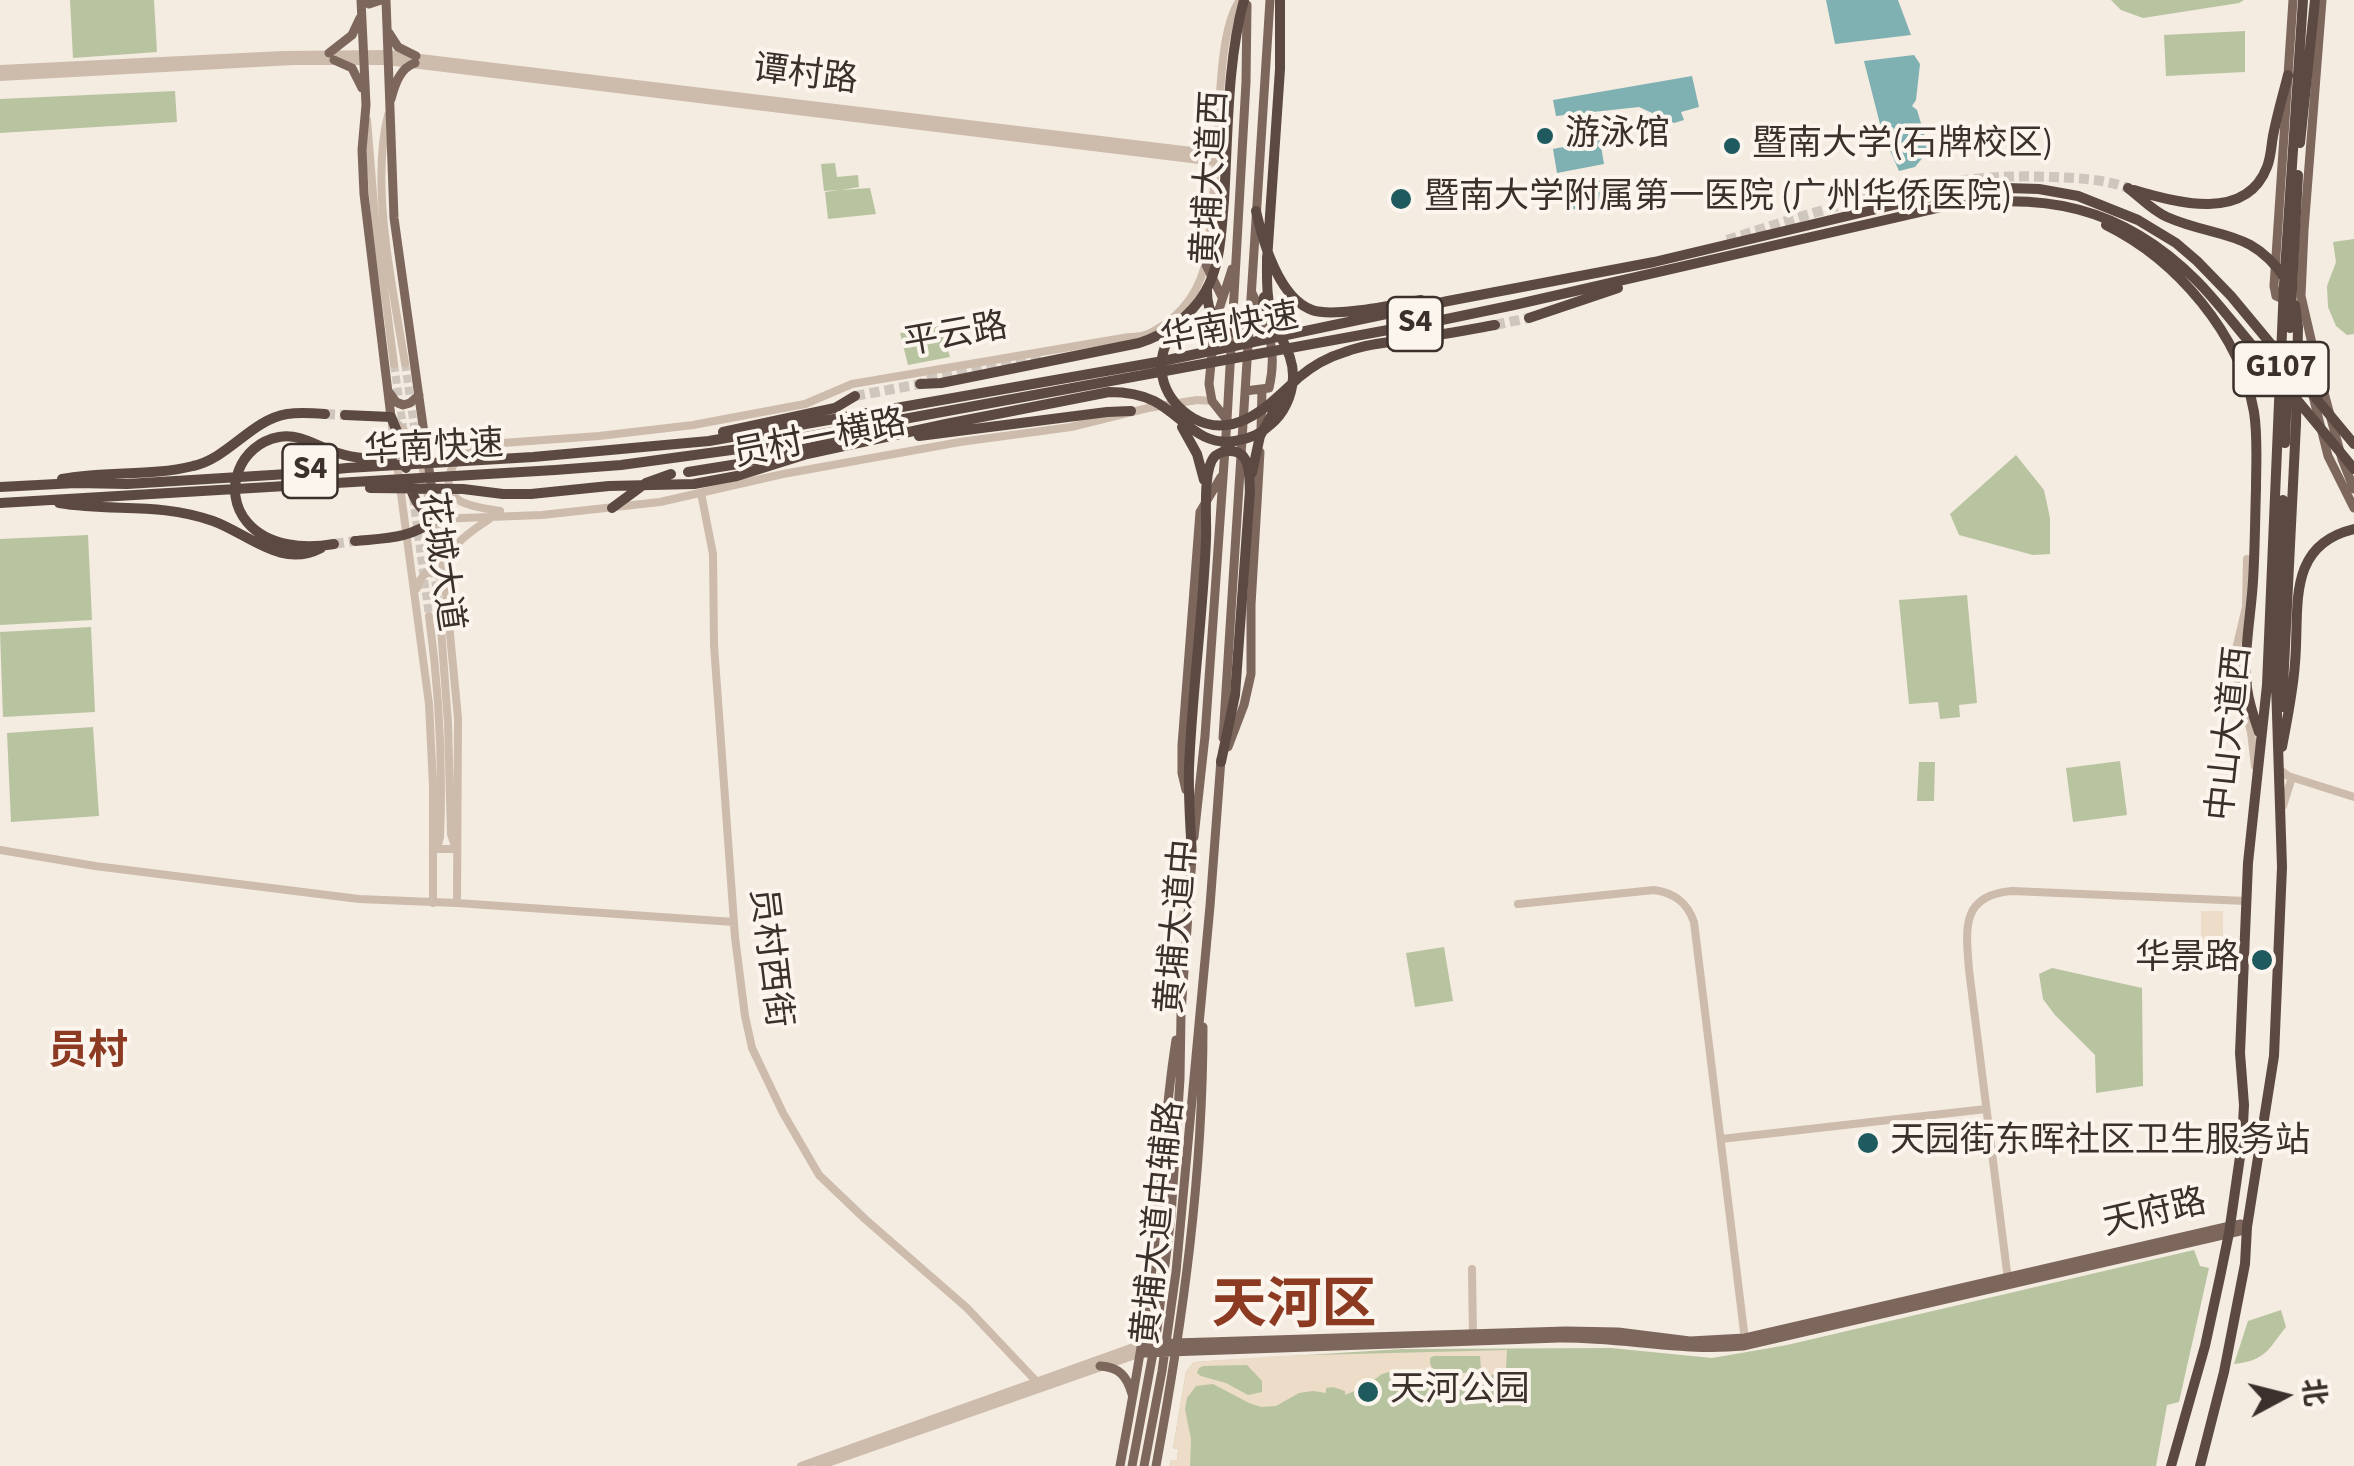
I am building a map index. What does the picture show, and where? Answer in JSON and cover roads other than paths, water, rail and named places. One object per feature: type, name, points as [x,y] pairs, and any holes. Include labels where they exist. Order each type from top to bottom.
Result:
[{"type":"highway","points":[[920,384],[1132,345],[1156,336],[1190,312],[1207,289],[1218,261],[1220,161],[1244,0]]},
{"type":"highway","points":[[1207,289],[1208,306],[1218,324],[1230,331],[1248,330],[1258,322],[1267,257],[1280,69],[1280,0]]},
{"type":"highway","name":"中山大道西","points":[[2170,1466],[2204,1346],[2230,1230],[2244,1121],[2240,1054],[2249,841],[2276,582],[2303,0]]},
{"type":"highway","name":"中山大道西","points":[[2296,157],[2314,0]]},
{"type":"highway","points":[[2278,768],[2298,368],[2298,320],[2293,296],[2278,268],[2254,246],[2168,218],[2128,188],[2184,202],[2214,204],[2234,201],[2250,190],[2264,175],[2269,161],[2288,74]]},
{"type":"highway","name":"华南快速","points":[[0,503],[620,465],[746,448],[1541,282],[1654,262],[1924,198],[2006,188],[2069,194],[2105,205],[2168,238],[2198,261],[2232,296],[2354,444]]},
{"type":"highway","name":"华南快速","points":[[0,487],[127,484],[709,441],[954,403],[1514,306],[1961,204],[2013,200],[2060,204],[2093,213],[2153,242],[2206,290],[2354,469]]},
{"type":"highway","points":[[2060,204],[2113,229],[2162,264],[2206,310],[2234,354],[2250,395],[2256,426],[2253,581],[2246,678],[2262,738]]},
{"type":"highway","points":[[1256,211],[1270,259],[1284,284],[1311,310],[1377,307],[1541,282]]},
{"type":"highway","points":[[1529,318],[1590,296],[1702,267],[1743,252]]},
{"type":"highway","points":[[306,485],[530,494],[609,486],[694,484],[737,476],[807,454],[1102,392],[1123,392],[1152,400],[1202,436],[1228,442],[1246,438],[1273,423],[1292,390],[1293,368],[1270,306],[1267,257]]},
{"type":"highway","points":[[1179,321],[1163,349],[1162,374],[1172,399],[1191,416],[1214,425],[1238,423],[1260,413],[1313,367],[1344,352],[1495,325]]},
{"type":"highway","points":[[1221,762],[1235,695],[1250,493],[1260,436],[1286,391]]},
{"type":"highway","points":[[619,450],[704,437],[836,408],[855,396]]},
{"type":"highway","points":[[688,472],[903,426],[954,403]]},
{"type":"highway","points":[[888,438],[1131,412]]},
{"type":"highway","points":[[32,485],[76,476],[156,472],[200,465],[274,418],[286,414],[325,414]]},
{"type":"highway","points":[[345,414],[390,417],[401,440],[415,502],[436,519],[406,536],[355,542]]},
{"type":"highway","points":[[1176,418],[1192,441],[1203,472],[1206,539]]},
{"type":"highway","points":[[40,500],[78,506],[158,508],[204,518],[259,545],[301,556],[330,545],[306,547],[278,542],[247,523],[237,503],[240,464],[256,446],[273,438],[293,436],[342,455],[448,462]]},
{"type":"highway","points":[[1192,860],[1190,750],[1208,474],[1214,458],[1232,451],[1243,457],[1250,493]]},
{"type":"highway","points":[[612,508],[646,483],[671,474]]},
{"type":"highway","points":[[2278,768],[2295,666],[2298,591],[2304,566],[2329,538],[2354,530]]},
{"type":"highway","name":"中山大道西","points":[[2200,1466],[2245,1264],[2247,1227],[2274,1056],[2282,867],[2276,582]]},
{"type":"main road","points":[[366,105],[355,72],[331,56],[352,36],[360,21],[362,0],[369,4],[383,0]]},
{"type":"main road","name":"花城大道","points":[[362,0],[364,194],[390,417]]},
{"type":"main road","name":"花城大道","points":[[383,0],[394,218],[436,519]]},
{"type":"main road","name":"黄埔大道西","points":[[1227,420],[1246,82],[1244,0]]},
{"type":"main road","name":"黄埔大道西","points":[[1246,391],[1270,0]]},
{"type":"main road","points":[[2292,0],[2275,294],[2285,302],[2302,296]]},
{"type":"main road","points":[[2322,0],[2302,296],[2334,427],[2354,490]]},
{"type":"main road","points":[[386,27],[394,44],[416,60],[398,77],[389,111]]},
{"type":"main road","points":[[1227,420],[1212,401],[1209,384],[1212,339],[1235,262]]},
{"type":"main road","points":[[1206,265],[1222,296]]},
{"type":"main road","points":[[2275,272],[2287,283],[2302,278]]},
{"type":"main road","points":[[1221,762],[1247,696],[1265,388],[1272,364],[1269,330],[1251,290]]},
{"type":"main road","points":[[2285,302],[2328,456],[2354,508]]},
{"type":"main road","points":[[1246,391],[1265,388]]},
{"type":"main road","points":[[388,390],[403,405],[418,394]]},
{"type":"main road","name":"黄埔大道中","points":[[1132,1466],[1176,1216],[1203,984],[1246,391]]},
{"type":"main road","name":"黄埔大道中","points":[[1144,1466],[1168,1334],[1176,1216],[1181,1012],[1227,420]]},
{"type":"main road","points":[[1190,806],[1182,756],[1200,512],[1222,475]]},
{"type":"main road","name":"黄埔大道中辅路","points":[[1156,1466],[1186,1287],[1202,1114],[1203,984]]},
{"type":"main road","name":"黄埔大道中辅路","points":[[1120,1466],[1151,1282],[1169,1089],[1181,1012]]},
{"type":"main road","name":"天府路","points":[[1142,1348],[1473,1336],[1592,1338],[1693,1348],[1745,1342],[2230,1230],[2241,1224],[2247,1227]]},
{"type":"main road","points":[[1151,1282],[1164,1300],[1176,1299],[1186,1287]]},
{"type":"main road","points":[[1100,1366],[1122,1373],[1132,1398]]},
{"type":"main road","points":[[1128,1419],[1140,1409],[1150,1409],[1158,1414],[1163,1426]]},
{"type":"street","name":"平云路","points":[[423,432],[447,447],[693,425],[806,404],[852,384],[1129,336],[1141,338],[1155,331],[1188,303],[1206,265],[1220,161],[1227,39],[1234,8],[1244,0]]},
{"type":"street","name":"谭村路","points":[[331,56],[416,60],[1220,161]]},
{"type":"street","points":[[0,69],[331,56]]},
{"type":"street","points":[[0,76],[331,56]]},
{"type":"street","name":"花城大道","points":[[366,105],[375,218],[394,364]]},
{"type":"street","name":"花城大道","points":[[389,111],[382,138],[382,180],[405,363]]},
{"type":"street","name":"员村一横路","points":[[436,519],[542,515],[660,502],[782,474],[947,444],[1071,428],[1195,400],[1212,401]]},
{"type":"street","name":"花城大道","points":[[390,417],[426,669],[433,902]]},
{"type":"street","points":[[473,446],[460,454],[451,467],[452,494],[464,503],[518,514]]},
{"type":"street","name":"员村西街","points":[[701,493],[713,554],[714,645],[734,922],[752,1048],[810,1163],[832,1189],[967,1308],[1036,1380]]},
{"type":"street","points":[[445,582],[447,560],[454,546],[494,516]]},
{"type":"street","name":"花城大道","points":[[436,519],[458,718],[457,903]]},
{"type":"street","points":[[2247,559],[2246,607],[2237,645],[2236,671],[2252,732],[2257,778]]},
{"type":"street","points":[[416,593],[426,573],[439,575],[445,582]]},
{"type":"street","name":"花城大道","points":[[433,848],[440,836],[441,776],[434,616],[448,722],[450,834],[456,849]]},
{"type":"street","points":[[2278,768],[2292,777],[2354,797]]},
{"type":"street","points":[[2280,818],[2292,777]]},
{"type":"street","points":[[433,848],[456,849]]},
{"type":"street","points":[[0,850],[95,866],[360,899],[734,922]]},
{"type":"street","points":[[1518,904],[1654,890],[1679,898],[1690,910],[1745,1342]]},
{"type":"street","points":[[2009,1281],[1969,970],[1969,916],[1988,896],[2012,891],[2246,901]]},
{"type":"street","points":[[1721,1139],[1986,1108]]},
{"type":"street","points":[[1472,1268],[1473,1336]]},
{"type":"street","points":[[801,1466],[1036,1380],[1142,1348]]},
{"type":"street","points":[[819,1466],[1142,1348]]},
{"type":"water","points":[[1826,0],[1898,0],[1911,35],[1835,44]]},
{"type":"water","points":[[1914,55],[1920,64],[1912,106],[1917,110],[1929,150],[1915,167],[1899,171],[1882,132],[1864,61]]},
{"type":"water","points":[[1692,76],[1699,107],[1681,112],[1684,120],[1674,123],[1639,107],[1556,116],[1553,100]]},
{"type":"water","points":[[1600,140],[1604,164],[1557,173],[1553,149]]},
{"type":"water","points":[[1608,179],[1612,202],[1565,211],[1561,188]]},
{"type":"tunnel","points":[[1727,240],[1847,204],[1928,185],[2010,177],[2071,178],[2128,188]]},
{"type":"tunnel","points":[[1495,325],[1529,318]]},
{"type":"tunnel","points":[[855,396],[1044,354]]},
{"type":"tunnel","points":[[405,363],[417,447]]},
{"type":"tunnel","points":[[394,364],[404,434]]},
{"type":"tunnel","points":[[325,414],[345,415]]},
{"type":"tunnel","points":[[422,486],[440,615]]},
{"type":"tunnel","points":[[413,497],[429,616]]},
{"type":"tunnel","points":[[334,544],[355,541]]},
{"type":"place","name":"游泳馆","points":[[1545,136]]},
{"type":"place","name":"暨南大学(石牌校区)","points":[[1732,146]]},
{"type":"place","name":"暨南大学附属第一医院 (广州华侨医院)","points":[[1401,199]]},
{"type":"place","name":"华景路","points":[[2262,960]]},
{"type":"place","name":"天园街东晖社区卫生服务站","points":[[1868,1143]]},
{"type":"place","name":"天河公园","points":[[1368,1392]]},
{"type":"district","name":"员村","points":[[88,1054]]},
{"type":"district","name":"天河区","points":[[1294,1310]]}]
